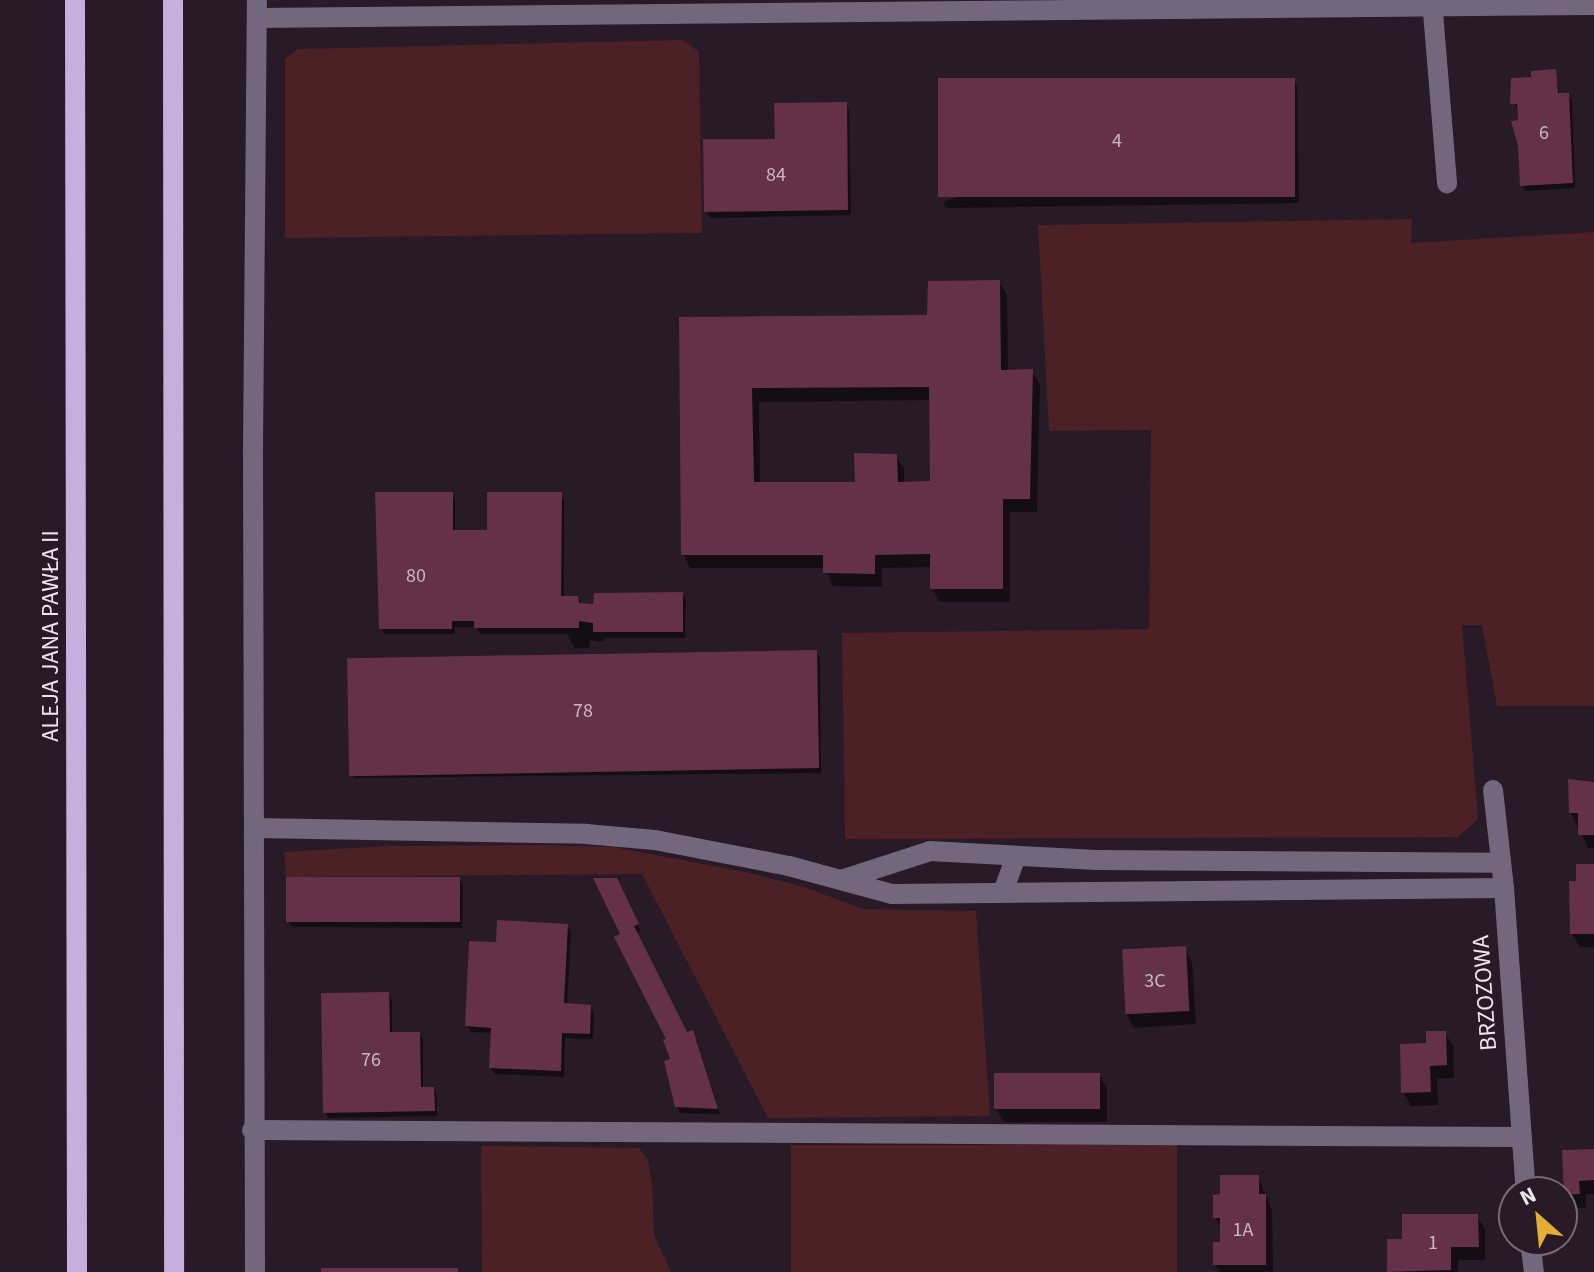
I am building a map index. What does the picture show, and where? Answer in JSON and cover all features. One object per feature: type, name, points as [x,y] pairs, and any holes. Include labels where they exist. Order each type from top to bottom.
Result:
[{"type":"main road","name":"ALEJA JANA PAWŁA II","points":[[75,0],[77,1272]]},
{"type":"main road","points":[[173,0],[174,1272]]},
{"type":"street","points":[[1433,4],[1447,183]]},
{"type":"street","points":[[255,1272],[252,1130],[256,828],[253,447],[257,9],[1594,5]]},
{"type":"street","name":"BRZOZOWA","points":[[1493,790],[1504,888],[1524,1176]]},
{"type":"street","points":[[256,828],[586,834],[655,840],[892,894],[1504,888]]},
{"type":"street","points":[[841,880],[930,851],[1097,860],[1501,863]]},
{"type":"street","points":[[1003,892],[1016,856]]},
{"type":"street","points":[[252,1130],[1520,1137]]},
{"type":"shaded area","points":[[683,40],[699,52],[702,233],[285,238],[285,59],[298,49]]},
{"type":"shaded area","points":[[1412,219],[1411,243],[1594,232],[1594,706],[1497,706],[1482,625],[1462,625],[1478,819],[1458,837],[845,839],[842,633],[1149,629],[1151,430],[1049,431],[1038,225]]},
{"type":"shaded area","points":[[388,846],[613,847],[741,871],[805,887],[862,909],[976,911],[990,1116],[768,1118],[642,874],[286,877],[284,852]]},
{"type":"shaded area","points":[[791,1145],[1177,1145],[1177,1272],[791,1272]]},
{"type":"shaded area","points":[[481,1146],[639,1148],[648,1160],[654,1235],[671,1272],[482,1272]]},
{"type":"building","points":[[1556,69],[1558,93],[1569,93],[1573,183],[1520,186],[1518,146],[1511,121],[1518,120],[1517,104],[1510,104],[1511,78],[1531,77],[1531,71]]},
{"type":"building","points":[[938,78],[1295,78],[1295,197],[938,197]]},
{"type":"building","points":[[847,102],[848,210],[704,212],[703,139],[775,139],[774,103]]},
{"type":"building","points":[[1000,280],[1001,370],[1033,369],[1030,499],[1003,499],[1003,589],[930,589],[930,554],[875,555],[875,574],[823,573],[823,555],[681,555],[679,317],[927,315],[928,281]],"holes":[[[929,387],[930,481],[898,482],[897,454],[854,453],[855,482],[754,482],[752,388]]]},
{"type":"building","points":[[375,492],[453,492],[453,530],[487,530],[487,492],[562,492],[561,596],[578,596],[579,603],[593,604],[594,593],[683,592],[683,632],[593,632],[593,623],[579,621],[579,628],[474,628],[474,621],[452,621],[452,629],[379,629]]},
{"type":"building","points":[[817,650],[819,768],[349,776],[347,658]]},
{"type":"building","points":[[1568,779],[1594,782],[1594,835],[1578,835],[1578,813],[1569,813]]},
{"type":"building","points":[[1576,864],[1594,864],[1594,934],[1570,934],[1569,881],[1576,881]]},
{"type":"building","points":[[286,877],[460,877],[460,922],[286,922]]},
{"type":"building","points":[[593,878],[617,878],[639,924],[634,926],[687,1032],[693,1030],[718,1109],[675,1107],[664,1061],[670,1059],[663,1040],[666,1039],[614,937],[620,934]]},
{"type":"building","points":[[497,920],[568,924],[564,1003],[591,1005],[590,1034],[562,1033],[561,1071],[489,1068],[491,1028],[465,1026],[469,941],[496,942]]},
{"type":"building","points":[[1186,946],[1189,1011],[1125,1014],[1122,949]]},
{"type":"building","points":[[389,992],[390,1032],[420,1032],[421,1087],[434,1087],[435,1111],[323,1113],[321,993]]},
{"type":"building","points":[[1426,1031],[1446,1031],[1447,1065],[1430,1066],[1431,1092],[1401,1093],[1400,1044],[1426,1043]]},
{"type":"building","points":[[994,1073],[1100,1073],[1100,1109],[994,1109]]},
{"type":"building","points":[[1594,1149],[1594,1180],[1579,1181],[1580,1194],[1578,1176],[1563,1176],[1562,1150]]},
{"type":"building","points":[[1220,1175],[1259,1175],[1259,1194],[1266,1194],[1266,1265],[1213,1265],[1213,1242],[1220,1242],[1220,1218],[1213,1218],[1213,1195],[1220,1194]]},
{"type":"building","points":[[1402,1214],[1478,1214],[1479,1247],[1451,1247],[1451,1270],[1387,1272],[1387,1239],[1402,1239]]},
{"type":"building","points":[[321,1268],[458,1268],[458,1272],[321,1272]]}]
